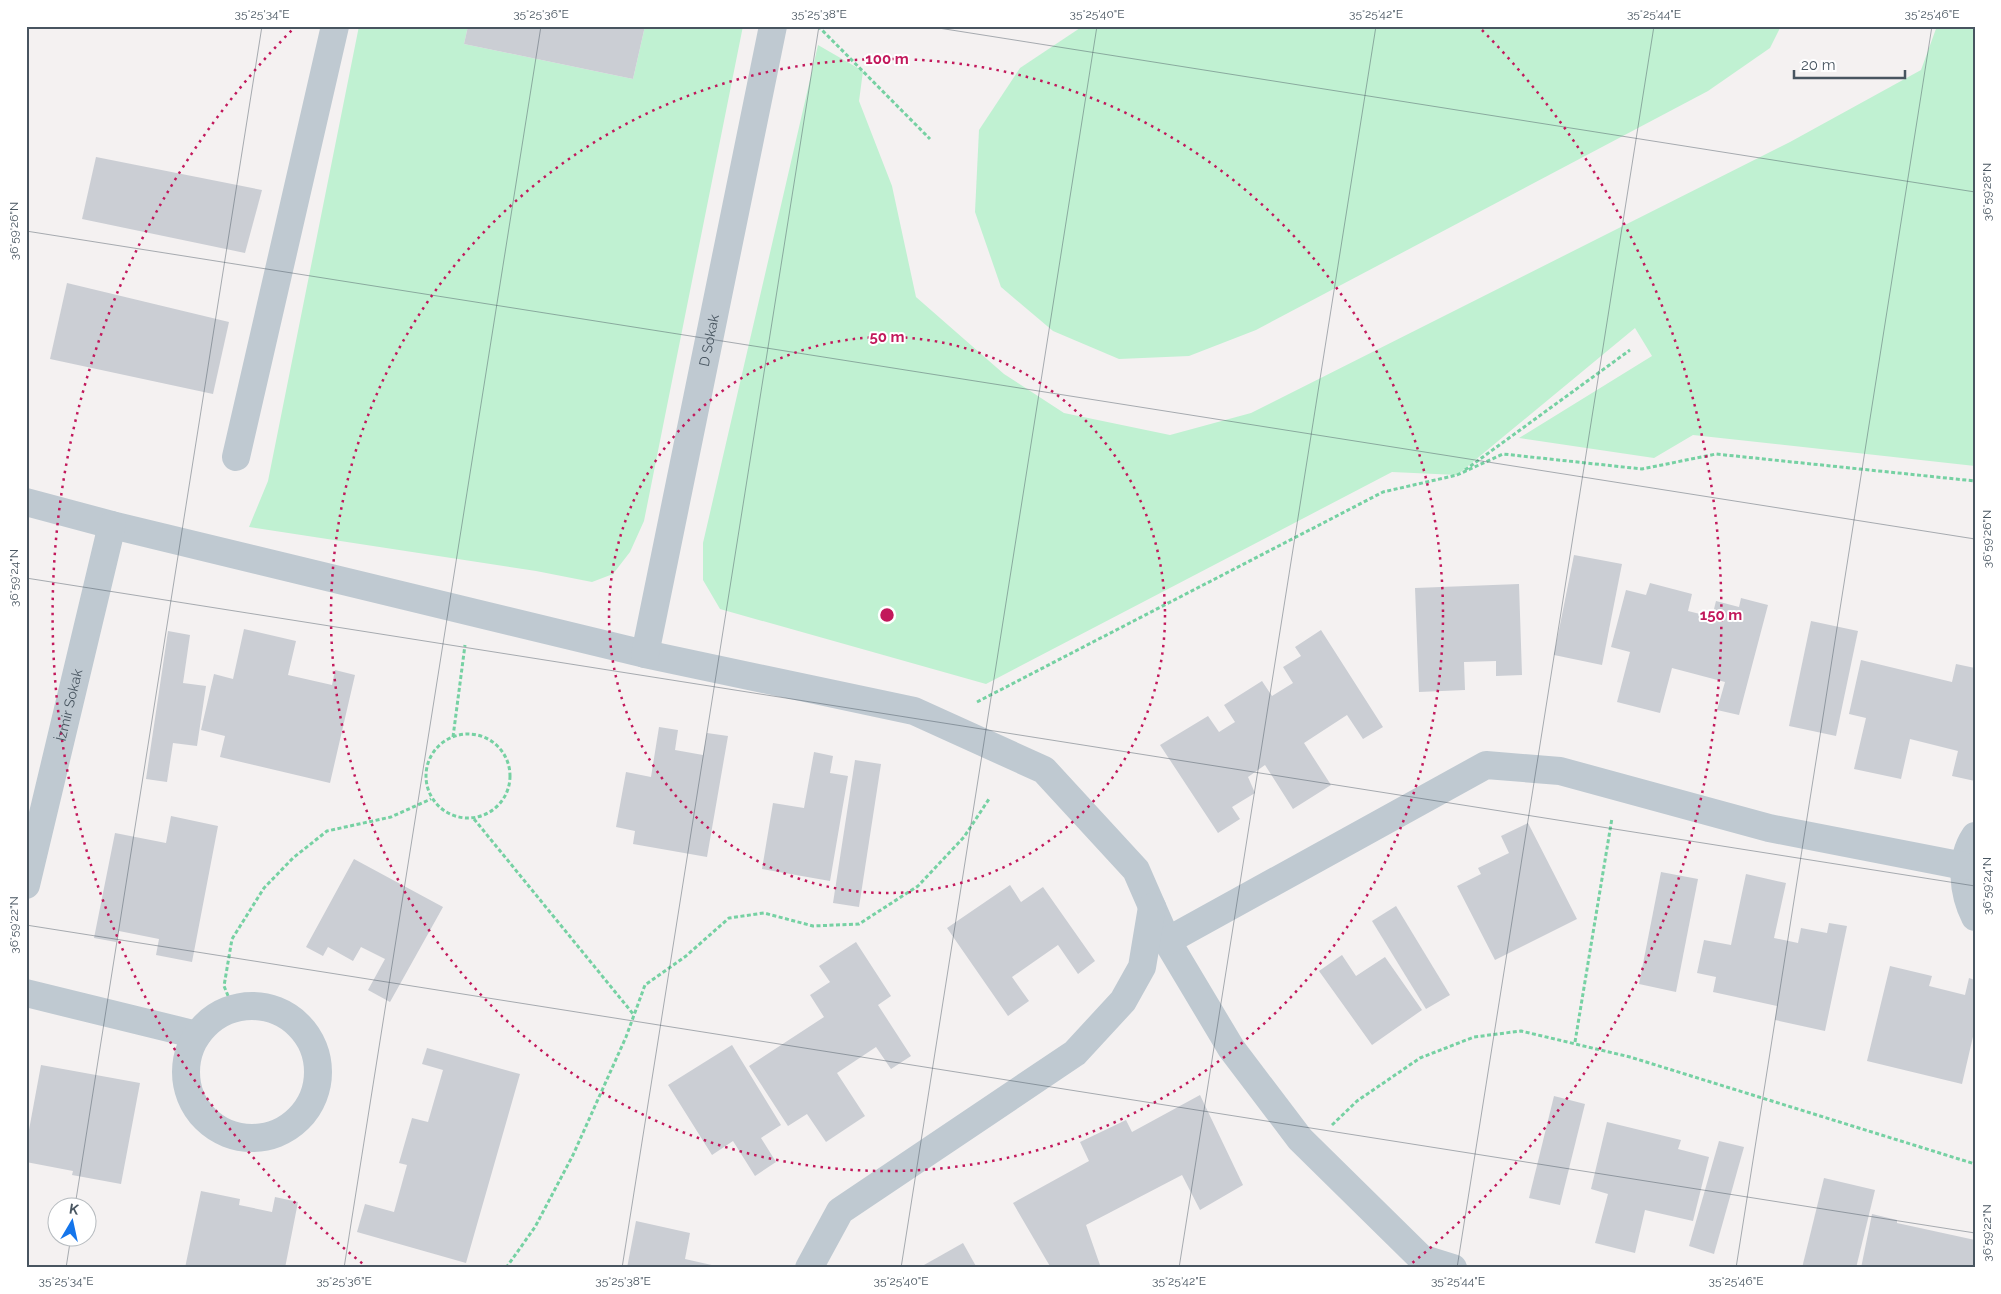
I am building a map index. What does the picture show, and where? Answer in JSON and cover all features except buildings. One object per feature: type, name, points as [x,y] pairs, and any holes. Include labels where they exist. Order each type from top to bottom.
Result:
[{"type":"lane","points":[[236,457],[335,26]]},
{"type":"lane","name":"D Sokak","points":[[645,654],[773,26]]},
{"type":"lane","points":[[26,502],[112,525],[645,654],[914,712],[1044,770],[1136,870],[1167,941],[1231,1048],[1309,1148],[1419,1263],[1453,1268]]},
{"type":"lane","name":"İzmir Sokak","points":[[26,885],[112,525]]},
{"type":"lane","points":[[1167,941],[1486,764],[1560,771],[1769,828],[1964,866]]},
{"type":"lane","points":[[1975,836],[1964,866],[1964,888],[1975,917]]},
{"type":"lane","points":[[809,1268],[840,1211],[1075,1053],[1123,1001],[1142,967],[1152,907]]},
{"type":"lane","points":[[26,993],[197,1034]]},
{"type":"lane","points":[[256,1006],[278,1010],[298,1024],[312,1042],[319,1066],[316,1089],[305,1112],[288,1128],[268,1136],[245,1138],[233,1135],[212,1124],[196,1106],[187,1085],[187,1059],[197,1034],[214,1018],[232,1008],[256,1006]]},
{"type":"path","points":[[818,26],[930,139]]},
{"type":"path","points":[[1457,475],[1630,350]]},
{"type":"path","points":[[938,722],[1384,492],[1457,475],[1503,454],[1642,469],[1716,454],[1975,481]]},
{"type":"path","points":[[453,736],[469,612]]},
{"type":"path","points":[[469,734],[484,737],[497,745],[506,757],[510,771],[508,792],[500,804],[488,814],[474,819],[454,817],[441,810],[431,799],[426,784],[426,769],[431,756],[440,744],[453,736],[469,734]]},
{"type":"path","points":[[1575,1042],[1617,787]]},
{"type":"path","points":[[232,1008],[224,986],[232,940],[264,888],[293,858],[327,832],[391,817],[431,799]]},
{"type":"path","points":[[506,1268],[535,1227],[574,1155],[645,985],[686,956],[729,918],[764,912],[813,926],[859,924],[918,886],[964,837],[988,800]]},
{"type":"path","points":[[474,819],[634,1015]]},
{"type":"path","points":[[1309,1148],[1357,1101],[1420,1058],[1474,1037],[1521,1031],[1575,1042],[1630,1057],[1975,1164]]},
{"type":"green space","points":[[359,26],[468,26],[464,44],[633,79],[645,26],[743,26],[644,521],[630,552],[613,574],[592,582],[536,571],[249,527],[268,481]]},
{"type":"green space","points":[[1083,26],[1781,26],[1770,48],[1708,91],[1256,330],[1189,356],[1119,359],[1053,331],[1001,287],[975,212],[979,130],[1020,68]]},
{"type":"green space","points":[[1937,26],[1975,26],[1975,466],[1693,435],[1654,458],[1519,438],[1652,356],[1635,328],[1457,475],[1392,472],[986,684],[720,609],[703,580],[703,543],[818,45],[863,71],[859,101],[892,186],[916,297],[1004,374],[1064,413],[1170,435],[1251,413],[1790,142],[1921,70]]}]
